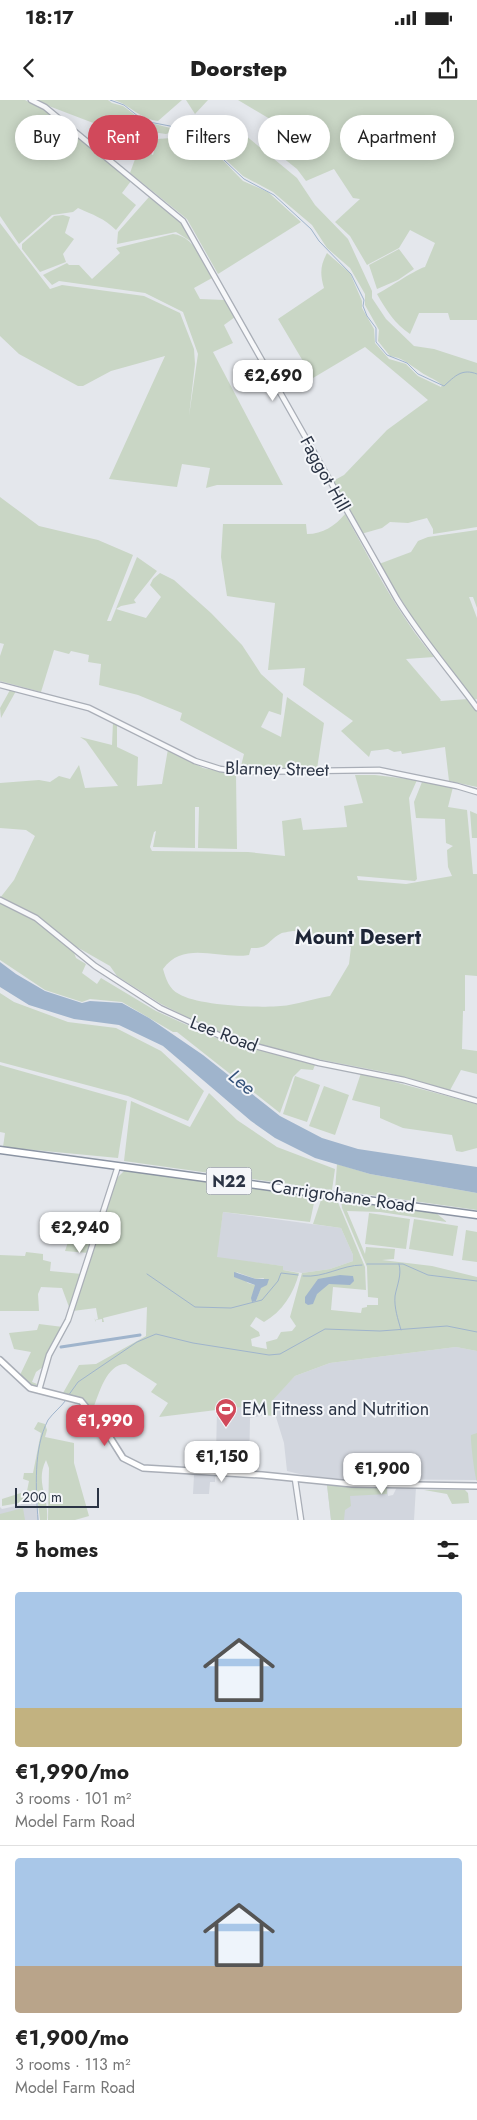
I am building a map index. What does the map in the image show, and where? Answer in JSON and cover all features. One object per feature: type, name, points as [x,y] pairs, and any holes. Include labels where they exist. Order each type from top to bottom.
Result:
[{"type":"highway","name":"Carrigrohane Road","points":[[0,1150],[477,1215]]},
{"type":"main road","points":[[0,1360],[25,1384],[39,1390],[68,1396],[83,1403],[106,1431],[123,1458],[150,1470],[262,1475],[352,1484],[477,1486]]},
{"type":"street","name":"Faggot Hill","points":[[30,100],[52,112],[183,221],[397,599],[423,640],[477,708]]},
{"type":"street","name":"Blarney Street","points":[[0,685],[89,708],[195,761],[220,769],[243,772],[379,770],[458,786],[477,792]]},
{"type":"street","name":"Lee Road","points":[[0,900],[36,918],[95,966],[160,1008],[225,1038],[319,1063],[404,1080],[477,1101]]},
{"type":"street","points":[[39,1390],[49,1355],[70,1316],[118,1166]]},
{"type":"street","points":[[295,1479],[301,1520]]},
{"type":"shaded area","points":[[223,1212],[341,1228],[353,1255],[353,1261],[330,1269],[302,1273],[283,1270],[283,1266],[216,1258]]},
{"type":"shaded area","points":[[456,1347],[477,1351],[477,1480],[343,1479],[308,1476],[287,1471],[284,1443],[271,1401],[295,1376],[330,1363]]},
{"type":"shaded area","points":[[249,1406],[261,1407],[264,1415],[250,1418],[249,1469],[243,1470],[246,1457],[216,1455],[217,1409]]},
{"type":"shaded area","points":[[194,1475],[215,1475],[215,1482],[210,1482],[209,1494],[193,1494]]},
{"type":"shaded area","points":[[327,1485],[387,1488],[388,1496],[393,1495],[397,1487],[416,1487],[414,1520],[331,1520]]},
{"type":"shaded area","points":[[32,1495],[36,1496],[39,1520],[0,1520],[0,1507],[2,1509],[20,1505]]},
{"type":"green space","points":[[0,100],[25,100],[50,115],[15,115],[15,160],[78,160],[78,138],[88,146],[88,160],[105,160],[131,181],[122,193],[136,205],[116,230],[103,220],[78,208],[73,212],[52,215],[19,244],[0,216]]},
{"type":"green space","points":[[33,100],[108,100],[123,106],[135,115],[88,115],[88,121],[78,117],[78,115],[72,115]]},
{"type":"green space","points":[[114,100],[182,100],[158,121],[158,115],[140,115]]},
{"type":"green space","points":[[186,100],[208,100],[195,114]]},
{"type":"green space","points":[[238,100],[477,100],[477,320],[450,320],[448,313],[419,313],[410,334],[400,326],[387,311],[377,294],[425,267],[435,243],[410,230],[399,248],[367,265],[350,236],[335,222],[360,199],[353,198],[334,169],[306,181],[297,169],[286,160],[330,160],[330,115],[263,115]]},
{"type":"green space","points":[[158,125],[168,127],[168,133],[158,133]]},
{"type":"green space","points":[[248,137],[258,146],[258,160],[275,160],[297,178],[315,205],[348,239],[372,291],[372,298],[386,319],[414,346],[434,349],[477,363],[477,527],[433,534],[433,529],[427,518],[408,523],[390,522],[382,528],[361,534],[352,513],[333,481],[344,475],[387,430],[428,400],[365,347],[313,378],[278,319],[324,288],[321,270],[327,253],[350,273],[362,301],[362,308],[374,329],[375,343],[389,359],[406,364],[418,376],[441,387],[442,385],[405,361],[390,356],[378,341],[379,330],[365,305],[365,294],[350,268],[327,248],[312,225],[273,192],[243,176],[226,160],[248,160]]},
{"type":"green space","points":[[168,138],[168,160],[223,160],[243,181],[268,192],[301,222],[218,274],[187,219],[130,173],[135,160],[158,160],[158,139]]},
{"type":"green space","points":[[149,197],[183,225],[195,244],[176,232],[117,244],[118,232]]},
{"type":"green space","points":[[63,215],[70,217],[65,233],[74,239],[63,254],[66,262],[40,272],[22,249],[22,244],[54,216]]},
{"type":"green space","points":[[0,223],[50,289],[62,285],[144,296],[180,313],[194,349],[195,364],[189,416],[198,354],[183,312],[145,293],[59,281],[52,285],[43,275],[67,263],[69,265],[79,265],[92,279],[120,253],[116,248],[173,234],[187,239],[197,250],[212,278],[194,288],[200,299],[225,300],[235,317],[224,325],[233,343],[213,352],[283,485],[217,485],[206,488],[210,468],[182,464],[177,487],[109,479],[165,356],[111,371],[83,386],[78,386],[19,354],[0,336]]},
{"type":"green space","points":[[399,249],[414,269],[398,280],[377,289],[369,265]]},
{"type":"green space","points":[[0,497],[39,526],[98,540],[133,555],[107,621],[111,621],[137,557],[157,571],[134,600],[136,603],[116,609],[146,618],[161,597],[150,585],[153,579],[160,573],[174,580],[211,613],[242,645],[261,674],[283,694],[281,715],[269,711],[261,727],[281,737],[287,697],[324,723],[317,769],[240,770],[244,754],[180,720],[182,713],[138,695],[99,685],[101,664],[88,662],[89,655],[71,651],[69,654],[54,650],[41,692],[0,681],[0,656],[4,644],[0,643]]},
{"type":"green space","points":[[345,514],[397,606],[434,657],[406,659],[440,701],[468,699],[477,712],[477,787],[449,781],[445,747],[402,754],[401,751],[394,752],[388,749],[371,751],[369,757],[341,731],[353,721],[303,685],[305,668],[268,670],[275,603],[227,596],[221,557],[223,524],[306,524],[307,534],[313,534],[328,528]]},
{"type":"green space","points":[[477,530],[477,608],[473,597],[469,597],[477,618],[477,699],[474,700],[439,653],[427,641],[379,564],[411,552],[418,541],[428,537]]},
{"type":"green space","points":[[10,690],[16,691],[1,718],[0,708]]},
{"type":"green space","points":[[113,722],[117,723],[117,747],[138,757],[137,786],[162,784],[168,749],[203,768],[236,774],[237,849],[198,848],[199,807],[195,807],[195,848],[153,847],[156,831],[154,832],[150,847],[152,851],[248,852],[285,856],[282,821],[301,818],[303,830],[347,827],[344,806],[363,803],[355,775],[375,775],[417,780],[409,798],[417,879],[415,881],[357,876],[358,880],[406,884],[452,876],[448,867],[447,850],[453,846],[446,843],[445,819],[416,818],[414,802],[422,782],[453,787],[448,807],[467,810],[473,874],[477,874],[477,976],[465,975],[462,1049],[477,1051],[477,1074],[461,1070],[449,1092],[389,1073],[307,1057],[223,1035],[161,1004],[117,976],[110,966],[75,946],[37,916],[0,898],[14,880],[35,836],[26,830],[0,828],[0,783],[39,780],[50,782],[59,776],[70,779],[79,765],[85,788],[118,786],[86,741],[80,737],[112,745]],"holes":[[[293,931],[307,932],[321,940],[338,941],[351,947],[349,964],[330,996],[278,1006],[216,1004],[188,998],[179,994],[168,983],[163,969],[171,960],[181,955],[192,953],[249,955],[251,948],[265,946],[281,933]]]},
{"type":"green space","points":[[470,811],[477,814],[477,838],[472,838]]},
{"type":"green space","points":[[0,903],[34,920],[73,950],[76,958],[86,964],[82,973],[97,984],[101,978],[156,1011],[216,1038],[315,1065],[313,1070],[301,1069],[293,1077],[280,1113],[177,1032],[173,1032],[122,1002],[90,999],[82,1002],[45,990],[0,960]]},
{"type":"green space","points":[[0,993],[14,1002],[68,1022],[116,1028],[161,1051],[204,1091],[188,1121],[128,1096],[0,1062]]},
{"type":"green space","points":[[0,1065],[127,1101],[118,1158],[3,1147],[5,1133],[0,1132]]},
{"type":"green space","points":[[361,1073],[477,1104],[477,1148],[462,1152],[456,1151],[452,1135],[403,1128],[380,1118],[380,1107],[352,1100]]},
{"type":"green space","points":[[295,1076],[320,1085],[307,1122],[283,1114]]},
{"type":"green space","points":[[324,1086],[349,1095],[335,1135],[309,1126]]},
{"type":"green space","points":[[209,1093],[237,1120],[277,1147],[335,1169],[332,1190],[124,1161],[131,1101],[190,1127]]},
{"type":"green space","points":[[337,1164],[370,1174],[477,1193],[477,1210],[335,1190]]},
{"type":"green space","points":[[125,1170],[305,1194],[314,1203],[310,1222],[223,1212],[217,1257],[283,1266],[283,1270],[299,1273],[294,1288],[282,1307],[264,1322],[256,1317],[250,1326],[259,1332],[260,1336],[251,1339],[252,1346],[267,1349],[266,1342],[277,1339],[281,1332],[292,1331],[296,1326],[290,1317],[302,1273],[330,1269],[353,1261],[353,1255],[341,1228],[313,1224],[321,1200],[330,1197],[337,1200],[365,1267],[366,1290],[333,1287],[331,1310],[361,1313],[362,1308],[367,1307],[367,1305],[378,1305],[378,1298],[368,1297],[367,1267],[342,1208],[341,1199],[436,1213],[447,1222],[380,1212],[347,1211],[365,1254],[366,1247],[395,1249],[394,1259],[382,1260],[432,1266],[477,1277],[477,1351],[456,1347],[330,1363],[295,1376],[272,1401],[274,1416],[264,1415],[261,1407],[249,1406],[159,1417],[168,1403],[151,1392],[157,1384],[126,1364],[119,1365],[108,1374],[93,1409],[83,1398],[63,1393],[79,1365],[96,1364],[146,1336],[147,1307],[103,1318],[104,1322],[102,1322],[102,1319],[96,1320],[96,1322],[95,1320],[98,1319],[96,1308],[73,1311],[95,1243],[99,1241],[98,1237],[117,1178]],"holes":[[[236,1272],[256,1279],[264,1278],[256,1301],[255,1285],[248,1283]]]},
{"type":"green space","points":[[369,1213],[410,1219],[406,1249],[365,1244]]},
{"type":"green space","points":[[414,1219],[458,1226],[453,1256],[409,1249]]},
{"type":"green space","points":[[466,1230],[477,1232],[477,1262],[462,1260]]},
{"type":"green space","points":[[70,1236],[91,1242],[89,1253],[65,1251]]},
{"type":"green space","points":[[26,1252],[43,1254],[43,1260],[51,1262],[50,1271],[82,1274],[72,1306],[69,1307],[62,1288],[41,1287],[38,1294],[39,1311],[0,1311],[0,1255],[25,1256]]},
{"type":"green space","points":[[39,1324],[63,1327],[43,1367],[36,1372],[32,1382],[37,1384],[36,1387],[28,1384],[20,1375],[31,1352],[14,1349],[9,1333],[37,1330]]},
{"type":"green space","points":[[38,1422],[45,1424],[47,1430],[45,1437],[74,1443],[74,1463],[89,1516],[75,1520],[48,1520],[49,1468],[46,1460],[43,1468],[42,1482],[47,1520],[40,1520],[37,1496],[33,1494],[19,1503],[2,1506],[2,1499],[27,1491],[29,1481],[23,1479],[24,1473],[33,1473],[41,1433],[34,1429]]},
{"type":"green space","points":[[477,1433],[477,1481],[471,1435]]},
{"type":"green space","points":[[327,1485],[387,1488],[387,1494],[350,1496],[351,1506],[345,1510],[344,1520],[331,1520]]},
{"type":"green space","points":[[424,1490],[465,1490],[468,1493],[469,1503],[452,1504],[447,1494]]},
{"type":"green space","points":[[23,1508],[25,1520],[0,1520],[0,1514]]},
{"type":"water","points":[[0,962],[45,991],[82,1003],[90,1001],[122,1003],[149,1018],[203,1055],[280,1116],[322,1138],[358,1149],[477,1167],[477,1193],[370,1174],[315,1158],[275,1138],[251,1121],[163,1046],[119,1025],[74,1019],[29,1005],[0,987]]},
{"type":"water","points":[[234,1272],[256,1279],[269,1279],[267,1285],[261,1288],[256,1301],[252,1302],[251,1298],[255,1285],[234,1277]]},
{"type":"water","points":[[340,1275],[353,1276],[354,1281],[350,1285],[329,1284],[317,1294],[313,1304],[308,1305],[305,1303],[305,1297],[318,1279]]},
{"type":"waterway","points":[[110,100],[124,105],[144,121],[170,126],[207,144],[244,179],[274,195],[311,229],[319,241],[351,274],[364,300],[363,306],[367,316],[376,328],[376,342],[387,355],[407,363],[418,374],[444,386],[459,374],[467,372],[477,374]]},
{"type":"waterway","points":[[367,1264],[403,1264],[428,1275],[477,1281]]},
{"type":"waterway","points":[[399,1264],[400,1276],[395,1300],[396,1313],[401,1330]]},
{"type":"waterway","points":[[303,1276],[319,1275],[362,1265]]},
{"type":"waterway","points":[[147,1274],[195,1307],[231,1308],[262,1300],[278,1281],[281,1273],[298,1275]]},
{"type":"waterway","points":[[68,1396],[78,1382],[137,1342],[156,1334],[193,1343],[269,1355],[280,1354],[325,1329],[380,1331],[447,1326],[477,1332]]},
{"type":"waterway","points":[[61,1347],[140,1335]]},
{"type":"waterway","points":[[38,1520],[37,1469],[43,1431],[48,1420],[66,1400]]},
{"type":"place","name":"EM Fitness and Nutrition","points":[[226,1428]]},
{"type":"district","name":"Mount Desert","points":[[358,937]]},
{"type":"water label","name":"Lee","points":[[242,1082]]}]
